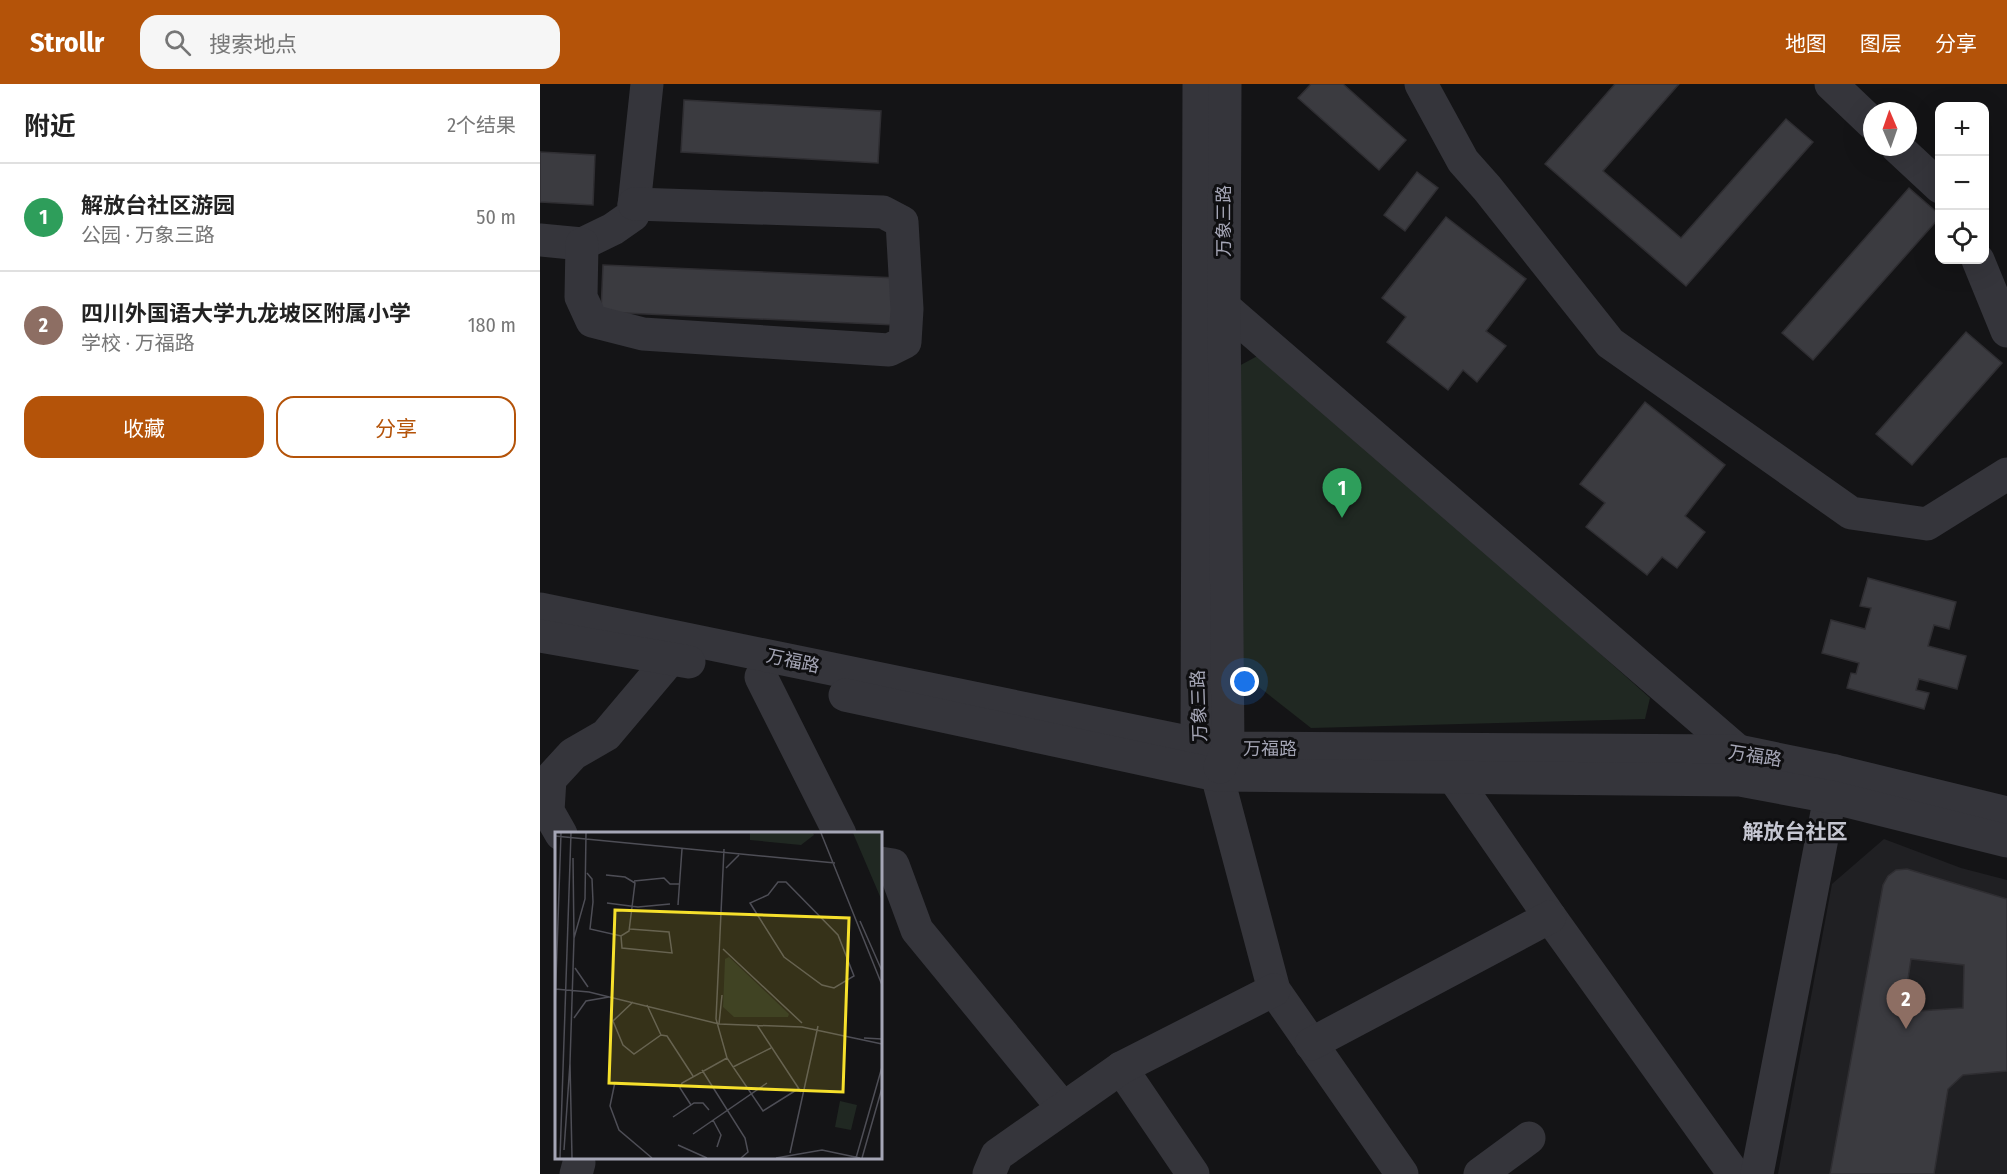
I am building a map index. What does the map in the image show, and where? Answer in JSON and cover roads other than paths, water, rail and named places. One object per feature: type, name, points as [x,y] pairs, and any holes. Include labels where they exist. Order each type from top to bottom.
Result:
[{"type":"street","points":[[540,240],[582,244],[613,229],[633,215],[647,84]]},
{"type":"street","name":"万象三路","points":[[1199,84],[1214,756]]},
{"type":"street","name":"万象三路","points":[[1214,756],[1224,307],[1224,84]]},
{"type":"street","points":[[1420,84],[1463,161],[1610,343],[1851,513],[1928,525],[2007,474]]},
{"type":"street","points":[[1831,84],[1863,114]]},
{"type":"street","points":[[1907,156],[1935,182]]},
{"type":"street","points":[[582,244],[581,297],[592,321],[644,333],[865,349],[888,350],[905,342],[907,309],[902,222],[883,212],[634,204]]},
{"type":"street","points":[[1980,264],[2007,331]]},
{"type":"street","points":[[1224,307],[1738,751]]},
{"type":"street","name":"万福路","points":[[540,609],[1214,756],[1738,751],[2007,841]]},
{"type":"street","name":"万福路","points":[[540,636],[671,658],[760,677],[1214,756],[1454,778],[1740,780],[1833,784],[2007,813]]},
{"type":"street","points":[[560,832],[548,811],[550,779],[573,754],[606,735],[671,658]]},
{"type":"street","points":[[760,677],[839,832]]},
{"type":"street","points":[[1214,756],[1274,990],[1402,1174]]},
{"type":"street","points":[[1454,778],[1550,917],[1734,1172]]},
{"type":"street","points":[[1734,1172],[1833,784]]},
{"type":"street","points":[[882,862],[893,865],[917,930],[1063,1108]]},
{"type":"street","points":[[1311,1044],[1550,917]]},
{"type":"street","points":[[989,1174],[997,1155],[1121,1068],[1274,990]]},
{"type":"street","points":[[1121,1068],[1193,1174]]},
{"type":"street","points":[[1480,1174],[1529,1138]]},
{"type":"place","name":"解放台社区游园","points":[[1342,518]]},
{"type":"place","name":"四川外国语大学九龙坡区附属小学","points":[[1906,1029]]},
{"type":"district","name":"解放台社区","points":[[1795,832]]}]
